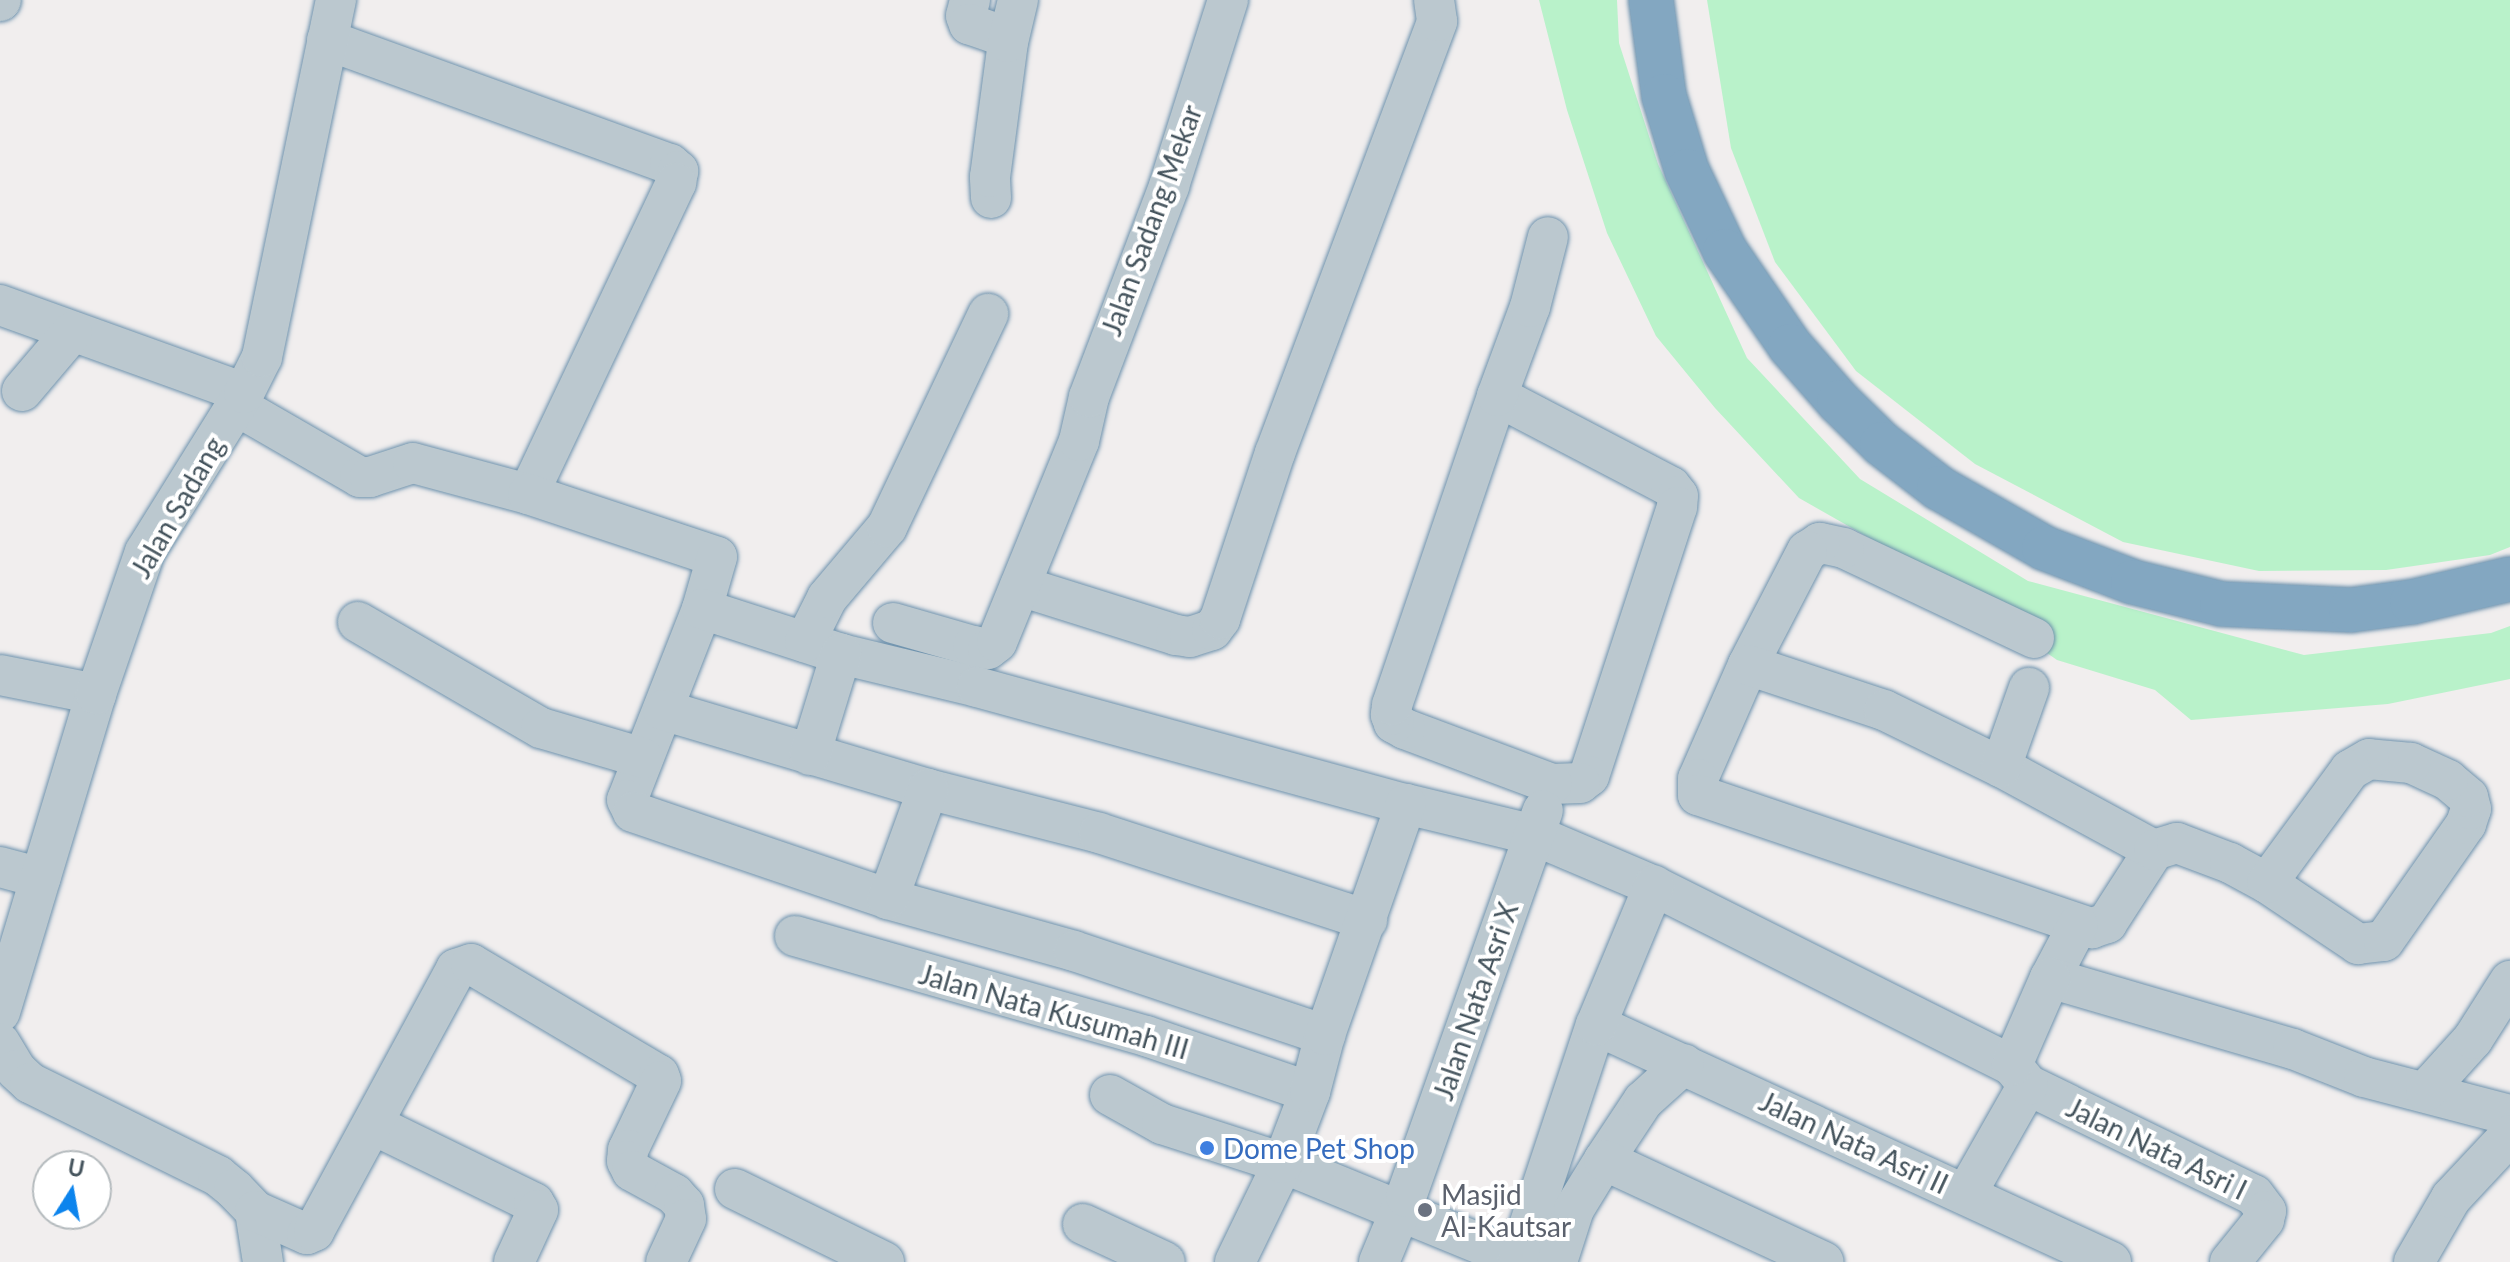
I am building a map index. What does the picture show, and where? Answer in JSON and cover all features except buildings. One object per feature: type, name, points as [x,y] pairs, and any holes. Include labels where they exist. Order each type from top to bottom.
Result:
[{"type":"highway","points":[[1651,0],[1664,96],[1687,171],[1725,251],[1790,346],[1839,402],[1882,444],[1939,488],[2044,548],[2133,582],[2222,604],[2351,610],[2412,602],[2510,579]]},
{"type":"highway","points":[[1671,0],[1692,122],[1727,213],[1766,280],[1829,365],[1870,408],[1914,447],[1973,488],[2062,535],[2153,570],[2253,587],[2338,592],[2398,587],[2470,573],[2510,559]]},
{"type":"street","points":[[970,0],[966,16],[969,24],[1014,19],[990,177],[991,198]]},
{"type":"street","name":"Jalan Sadang Mekar","points":[[893,623],[988,649],[997,642],[1079,441],[1089,397],[1169,186],[1228,0]]},
{"type":"street","points":[[1020,586],[1176,635],[1190,637],[1212,630],[1220,619],[1275,453],[1437,21],[1434,0]]},
{"type":"street","points":[[329,12],[670,164],[678,171],[676,183],[528,494]]},
{"type":"street","name":"Jalan Sadang","points":[[0,1012],[96,694],[145,552],[240,400],[262,357],[329,12]]},
{"type":"street","points":[[1497,396],[1671,487],[1678,496],[1589,776],[1580,783],[1552,784],[1405,729],[1394,723],[1391,715],[1497,396],[1530,307],[1548,237]]},
{"type":"street","points":[[0,305],[240,400],[360,477],[370,477],[409,462],[528,494],[715,555],[717,563],[702,609],[627,800],[633,812],[888,899],[1074,951],[1325,1035]]},
{"type":"street","points":[[810,755],[827,598],[887,527],[988,314]]},
{"type":"street","points":[[22,391],[72,332]]},
{"type":"street","points":[[2034,638],[1844,548],[1820,543],[1807,551],[1748,665],[1698,779],[1696,791],[1701,800],[2092,928],[2107,923],[2154,850],[2177,843],[2230,863],[2267,883],[2358,944],[2384,941],[2466,824],[2471,809],[2468,797],[2448,780],[2411,763],[2369,759],[2350,770],[2267,883]]},
{"type":"street","points":[[702,609],[823,648],[1406,804],[1534,835],[1654,886],[2020,1075]]},
{"type":"street","points":[[358,622],[541,728],[643,758]]},
{"type":"street","points":[[1748,665],[1884,710],[2001,767],[2154,850]]},
{"type":"street","points":[[0,675],[96,694]]},
{"type":"street","points":[[2001,767],[2029,688]]},
{"type":"street","points":[[663,710],[928,789],[1099,833],[1367,920]]},
{"type":"street","name":"Jalan Nata Asri X","points":[[1379,1262],[1400,1214],[1552,784]]},
{"type":"street","points":[[888,899],[928,789]]},
{"type":"street","points":[[1235,1262],[1283,1163],[1310,1092],[1325,1035],[1406,804]]},
{"type":"street","points":[[0,867],[41,878]]},
{"type":"street","points":[[1533,1261],[1596,1025],[1654,886]]},
{"type":"street","points":[[1966,1194],[2020,1075],[2050,978],[2078,925]]},
{"type":"street","name":"Jalan Nata Kusumah III","points":[[795,936],[1146,1036],[1310,1092]]},
{"type":"street","points":[[0,1043],[16,1070],[30,1083],[218,1176],[255,1211],[311,1234],[374,1125],[374,1114],[456,969],[464,964],[478,966],[603,1045],[659,1075],[661,1081],[628,1150],[627,1161],[632,1171],[674,1194],[684,1205],[686,1219],[666,1262]]},
{"type":"street","points":[[2050,978],[2293,1049],[2364,1077],[2510,1115]]},
{"type":"street","points":[[2426,1091],[2473,1039],[2510,981]]},
{"type":"street","name":"Jalan Nata Asri II","points":[[1596,1025],[2111,1262]]},
{"type":"street","points":[[1533,1261],[1574,1209],[1643,1101],[1684,1064]]},
{"type":"street","name":"Jalan Nata Asri I","points":[[2020,1075],[2263,1202],[2266,1211],[2264,1220],[2230,1262]]},
{"type":"street","points":[[1110,1095],[1162,1124],[1283,1163],[1400,1214],[1533,1261]]},
{"type":"street","points":[[374,1125],[534,1203],[538,1210],[514,1262]]},
{"type":"street","points":[[2414,1262],[2451,1198],[2510,1135]]},
{"type":"street","points":[[1604,1160],[1824,1262]]},
{"type":"street","points":[[735,1189],[884,1262]]},
{"type":"street","points":[[255,1211],[263,1262]]},
{"type":"street","points":[[1083,1224],[1165,1262]]},
{"type":"green space","points":[[1539,0],[1617,0],[1619,43],[1658,164],[1747,358],[1860,479],[2028,581],[2304,655],[2491,633],[2510,626],[2510,679],[2388,704],[2191,720],[2155,690],[2057,660],[1938,577],[1799,498],[1715,408],[1656,336],[1607,233],[1567,110]]},
{"type":"green space","points":[[1707,0],[2510,0],[2510,547],[2490,555],[2386,570],[2259,571],[2123,542],[1975,464],[1856,371],[1775,262],[1731,148]]},
{"type":"place","name":"Dome Pet Shop","points":[[1207,1148]]},
{"type":"place","name":"Masjid Al-Kautsar","points":[[1425,1210]]}]
